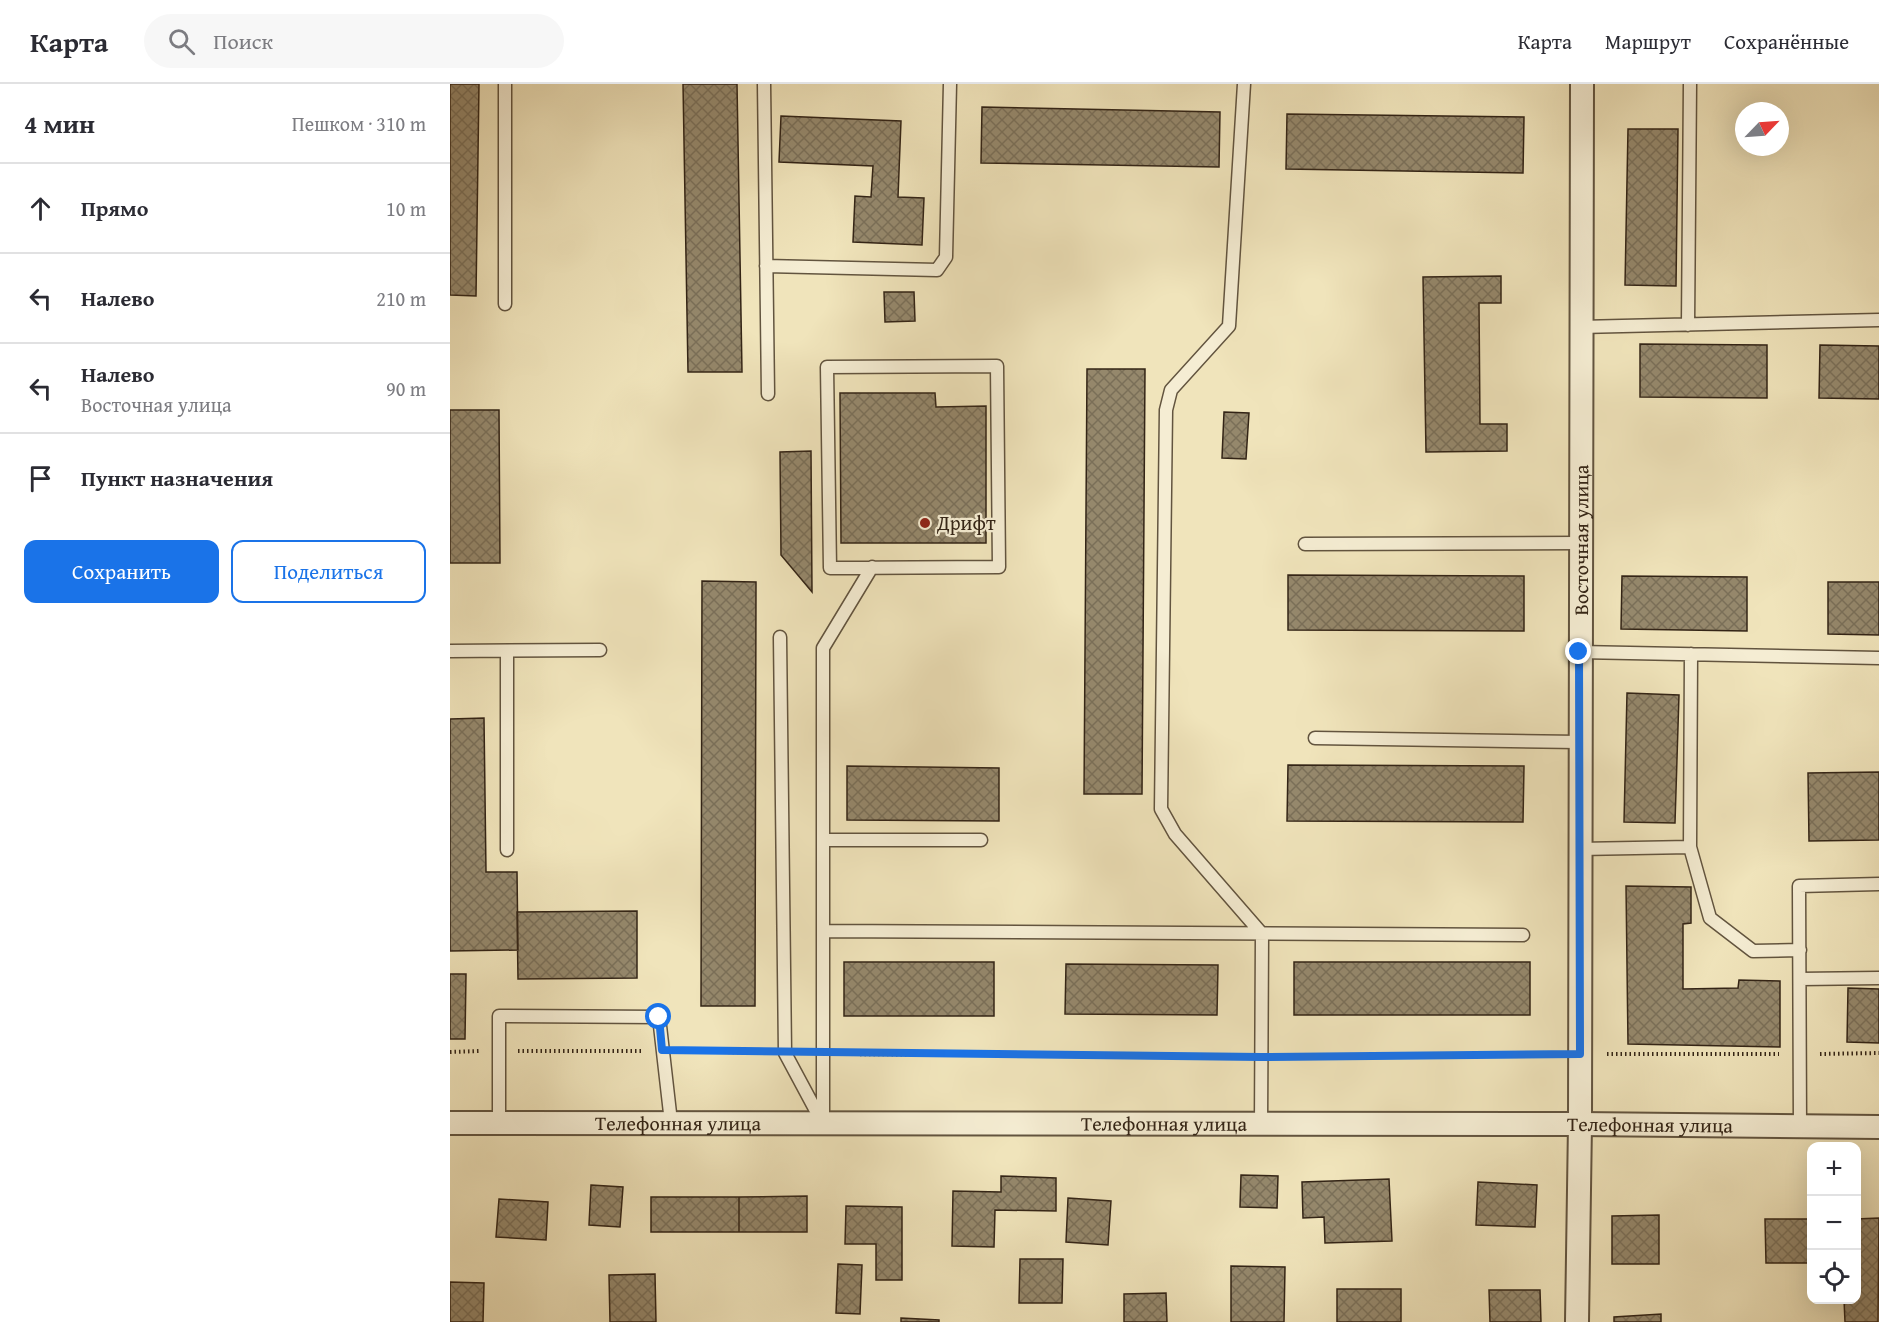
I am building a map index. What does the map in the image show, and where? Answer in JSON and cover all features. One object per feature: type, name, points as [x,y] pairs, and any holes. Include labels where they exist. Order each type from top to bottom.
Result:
[{"type":"street","name":"Восточная улица","points":[[1577,1322],[1580,1124],[1579,652],[1582,84]]},
{"type":"street","name":"Телефонная улица","points":[[450,1123],[671,1122],[1261,1126],[1580,1124],[1879,1127]]},
{"type":"lane","points":[[505,84],[505,304]]},
{"type":"lane","points":[[765,84],[768,394]]},
{"type":"lane","points":[[766,266],[937,270],[946,257],[950,84]]},
{"type":"lane","points":[[1244,84],[1229,326],[1171,390],[1166,410],[1161,809],[1175,834],[1262,934],[1261,1126]]},
{"type":"lane","points":[[1688,325],[1690,84]]},
{"type":"lane","points":[[1580,327],[1879,320]]},
{"type":"lane","points":[[997,366],[999,567],[872,567],[830,568],[827,367],[997,366]]},
{"type":"lane","points":[[1305,544],[1580,543]]},
{"type":"lane","points":[[823,1123],[823,648],[872,567]]},
{"type":"lane","points":[[780,637],[785,1053],[823,1123]]},
{"type":"lane","points":[[450,651],[600,650]]},
{"type":"lane","points":[[507,651],[507,850]]},
{"type":"lane","points":[[1579,652],[1879,658]]},
{"type":"lane","points":[[1691,654],[1690,847],[1710,918],[1753,951],[1800,950]]},
{"type":"lane","points":[[1315,738],[1580,742]]},
{"type":"lane","points":[[823,840],[981,840]]},
{"type":"lane","points":[[1579,849],[1690,847]]},
{"type":"lane","points":[[1800,1127],[1799,886],[1879,884]]},
{"type":"lane","points":[[823,931],[1523,935]]},
{"type":"lane","points":[[1800,979],[1879,978]]},
{"type":"lane","points":[[499,1122],[499,1016],[659,1017],[671,1122]]},
{"type":"path","points":[[450,1052],[662,1050],[785,1053]]},
{"type":"path","points":[[824,1054],[1261,1057],[1879,1053]]},
{"type":"building","points":[[450,84],[479,84],[476,296],[450,295]]},
{"type":"building","points":[[683,84],[737,84],[742,372],[688,372]]},
{"type":"building","points":[[982,107],[1220,112],[1219,167],[981,163]]},
{"type":"building","points":[[1287,114],[1524,117],[1523,173],[1286,169]]},
{"type":"building","points":[[781,116],[901,121],[898,197],[924,198],[922,245],[853,242],[855,196],[871,197],[873,166],[779,162]]},
{"type":"building","points":[[1628,129],[1678,129],[1676,286],[1625,285]]},
{"type":"building","points":[[1501,276],[1501,303],[1479,303],[1480,424],[1507,424],[1507,451],[1426,452],[1423,277]]},
{"type":"building","points":[[884,292],[914,292],[915,321],[885,322]]},
{"type":"building","points":[[1640,344],[1767,345],[1767,398],[1640,397]]},
{"type":"building","points":[[1820,345],[1879,346],[1879,399],[1819,398]]},
{"type":"building","points":[[1087,369],[1145,369],[1142,794],[1084,794]]},
{"type":"building","points":[[840,393],[935,393],[936,407],[986,406],[986,543],[841,543]]},
{"type":"building","points":[[450,410],[499,410],[500,563],[450,563]]},
{"type":"building","points":[[1224,412],[1249,413],[1246,459],[1222,458]]},
{"type":"building","points":[[811,451],[812,592],[781,555],[780,452]]},
{"type":"building","points":[[1288,575],[1524,576],[1524,631],[1288,630]]},
{"type":"building","points":[[1622,576],[1747,577],[1747,631],[1621,629]]},
{"type":"building","points":[[702,581],[756,582],[755,1006],[701,1006]]},
{"type":"building","points":[[1828,582],[1879,582],[1879,635],[1828,634]]},
{"type":"building","points":[[1627,693],[1679,695],[1675,823],[1624,822]]},
{"type":"building","points":[[484,718],[486,872],[517,872],[518,950],[450,951],[450,719]]},
{"type":"building","points":[[1288,765],[1524,766],[1523,822],[1287,821]]},
{"type":"building","points":[[847,766],[999,768],[999,821],[847,820]]},
{"type":"building","points":[[1879,772],[1879,840],[1809,841],[1808,773]]},
{"type":"building","points":[[1626,886],[1691,887],[1691,923],[1683,924],[1683,989],[1738,988],[1739,980],[1780,981],[1780,1047],[1628,1044]]},
{"type":"building","points":[[637,911],[637,978],[518,979],[517,912]]},
{"type":"building","points":[[844,962],[994,962],[994,1016],[844,1016]]},
{"type":"building","points":[[1294,962],[1530,962],[1530,1015],[1294,1015]]},
{"type":"building","points":[[1066,964],[1218,965],[1217,1015],[1065,1014]]},
{"type":"building","points":[[450,974],[466,974],[465,1039],[450,1039]]},
{"type":"building","points":[[1848,988],[1879,989],[1879,1043],[1847,1042]]},
{"type":"building","points":[[1241,1175],[1278,1176],[1277,1208],[1240,1207]]},
{"type":"building","points":[[1001,1176],[1056,1178],[1056,1211],[995,1210],[994,1247],[952,1246],[953,1191],[1001,1192]]},
{"type":"building","points":[[1389,1179],[1392,1241],[1325,1243],[1324,1217],[1303,1218],[1302,1182]]},
{"type":"building","points":[[1478,1182],[1537,1185],[1535,1227],[1476,1225]]},
{"type":"building","points":[[591,1185],[623,1187],[620,1227],[589,1225]]},
{"type":"building","points":[[807,1196],[807,1232],[739,1232],[739,1197]]},
{"type":"building","points":[[651,1197],[739,1197],[739,1232],[651,1232]]},
{"type":"building","points":[[1068,1198],[1111,1201],[1108,1245],[1066,1242]]},
{"type":"building","points":[[499,1199],[548,1202],[546,1240],[496,1237]]},
{"type":"building","points":[[846,1206],[902,1207],[902,1280],[876,1280],[876,1244],[845,1244]]},
{"type":"building","points":[[1659,1215],[1659,1264],[1612,1264],[1612,1216]]},
{"type":"building","points":[[1879,1218],[1878,1322],[1845,1322],[1844,1304],[1861,1304],[1861,1219]]},
{"type":"building","points":[[1765,1219],[1807,1219],[1807,1263],[1766,1263]]},
{"type":"building","points":[[1020,1259],[1063,1259],[1062,1303],[1019,1303]]},
{"type":"building","points":[[838,1264],[862,1265],[860,1314],[836,1313]]},
{"type":"building","points":[[1231,1266],[1285,1267],[1284,1322],[1231,1322]]},
{"type":"building","points":[[655,1274],[656,1322],[610,1322],[609,1275]]},
{"type":"building","points":[[450,1282],[484,1283],[483,1322],[450,1322]]},
{"type":"building","points":[[1337,1289],[1401,1289],[1401,1322],[1337,1322]]},
{"type":"building","points":[[1489,1290],[1540,1290],[1541,1322],[1490,1322]]},
{"type":"building","points":[[1166,1293],[1167,1322],[1124,1322],[1124,1294]]},
{"type":"building","points":[[1661,1314],[1661,1322],[1614,1322],[1614,1317]]},
{"type":"building","points":[[901,1318],[939,1320],[939,1322],[901,1322]]},
{"type":"place","name":"Дрифт","points":[[925,523]]},
{"type":"route","points":[[659,1017],[662,1050],[824,1054],[1261,1057],[1580,1054],[1579,652]]}]
